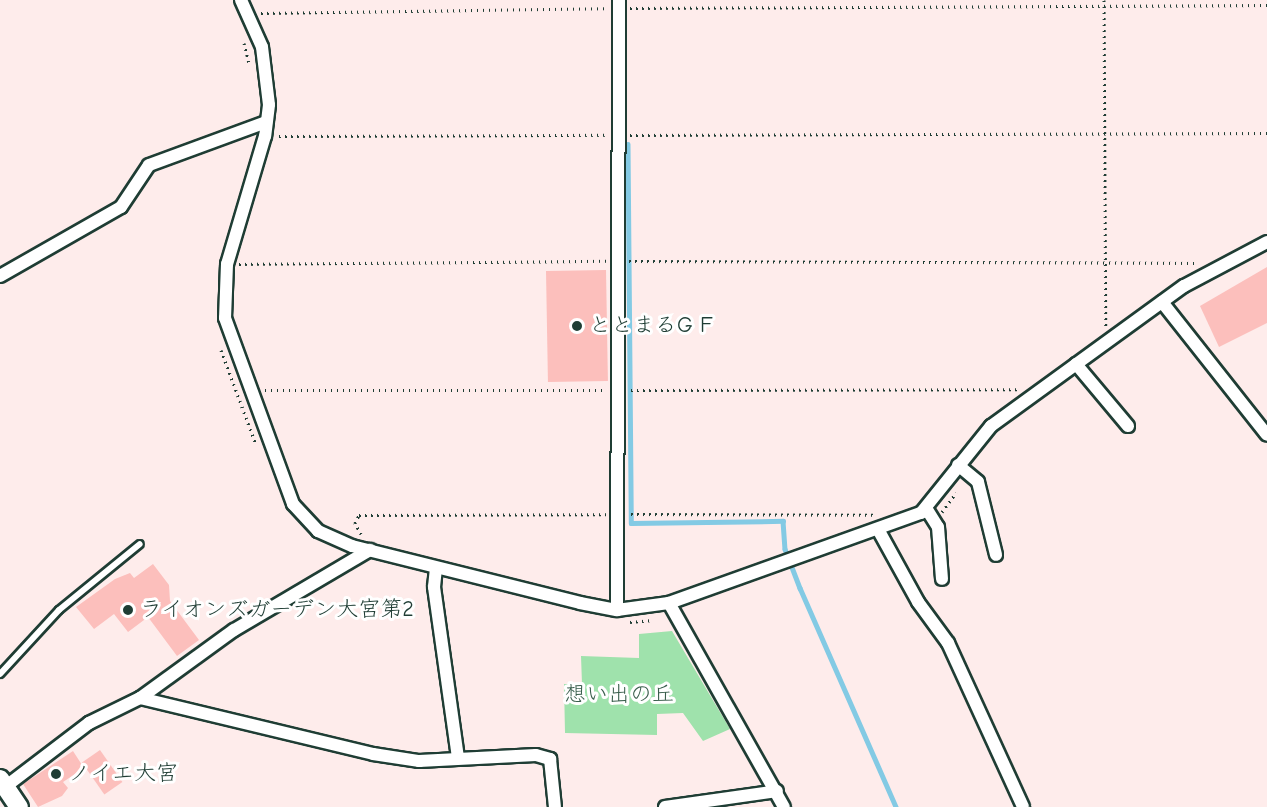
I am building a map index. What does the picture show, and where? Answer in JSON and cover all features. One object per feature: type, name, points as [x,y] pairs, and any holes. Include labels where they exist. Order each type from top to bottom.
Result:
[{"type":"street","points":[[241,0],[251,17],[269,79],[265,136],[227,264],[225,318],[248,390],[303,519],[334,540],[436,568],[617,610],[669,603],[879,531],[926,508],[981,435],[1106,339],[1214,267],[1267,242]]},
{"type":"street","points":[[617,610],[619,4]]},
{"type":"street","points":[[0,276],[121,207],[149,165],[266,122]]},
{"type":"street","points":[[1162,302],[1267,435]]},
{"type":"street","points":[[1076,364],[1128,426]]},
{"type":"street","points":[[958,465],[978,482],[996,555]]},
{"type":"street","points":[[926,508],[938,527],[942,579]]},
{"type":"street","points":[[879,531],[918,602],[948,643],[1023,807]]},
{"type":"street","points":[[19,807],[3,783],[89,723],[140,698],[234,630],[370,550]]},
{"type":"street","points":[[436,568],[434,587],[458,757]]},
{"type":"street","points":[[669,603],[784,807]]},
{"type":"street","points":[[140,698],[373,754],[419,760],[458,757],[550,759],[555,807]]},
{"type":"street","points":[[665,807],[777,791]]},
{"type":"lane","points":[[0,674],[59,610],[140,544]]},
{"type":"path","points":[[1104,0],[1106,339]]},
{"type":"path","points":[[251,17],[265,11],[619,4],[1104,7],[1267,5]]},
{"type":"path","points":[[243,38],[252,73]]},
{"type":"path","points":[[265,136],[1267,133]]},
{"type":"path","points":[[227,264],[618,261],[1106,262],[1214,267]]},
{"type":"path","points":[[248,390],[1042,389]]},
{"type":"path","points":[[938,516],[961,486]]},
{"type":"path","points":[[624,621],[662,618]]},
{"type":"green space","name":"想い出の丘","points":[[672,631],[730,729],[703,741],[683,713],[657,714],[657,735],[565,733],[564,684],[582,684],[581,656],[639,658],[639,634]]},
{"type":"building","points":[[1267,267],[1267,323],[1219,347],[1200,306]]},
{"type":"building","name":"ととまるG F","points":[[606,270],[608,381],[548,382],[546,271]]},
{"type":"building","name":"ライオンズガーデン大宮第2","points":[[153,564],[169,585],[170,601],[199,640],[177,656],[148,617],[128,632],[114,614],[94,629],[76,607],[115,579],[130,573],[134,578]]},
{"type":"building","points":[[100,750],[122,782],[104,795],[82,763]]},
{"type":"building","name":"ノイエ大宮","points":[[73,751],[84,768],[63,782],[68,788],[62,796],[38,807],[23,784]]},
{"type":"waterway","points":[[628,144],[631,523],[783,521],[785,549],[800,588],[896,807]]},
{"type":"place","name":"ととまるG F","points":[[577,326]]},
{"type":"place","name":"ライオンズガーデン大宮第2","points":[[128,610]]},
{"type":"place","name":"ノイエ大宮","points":[[56,774]]}]
